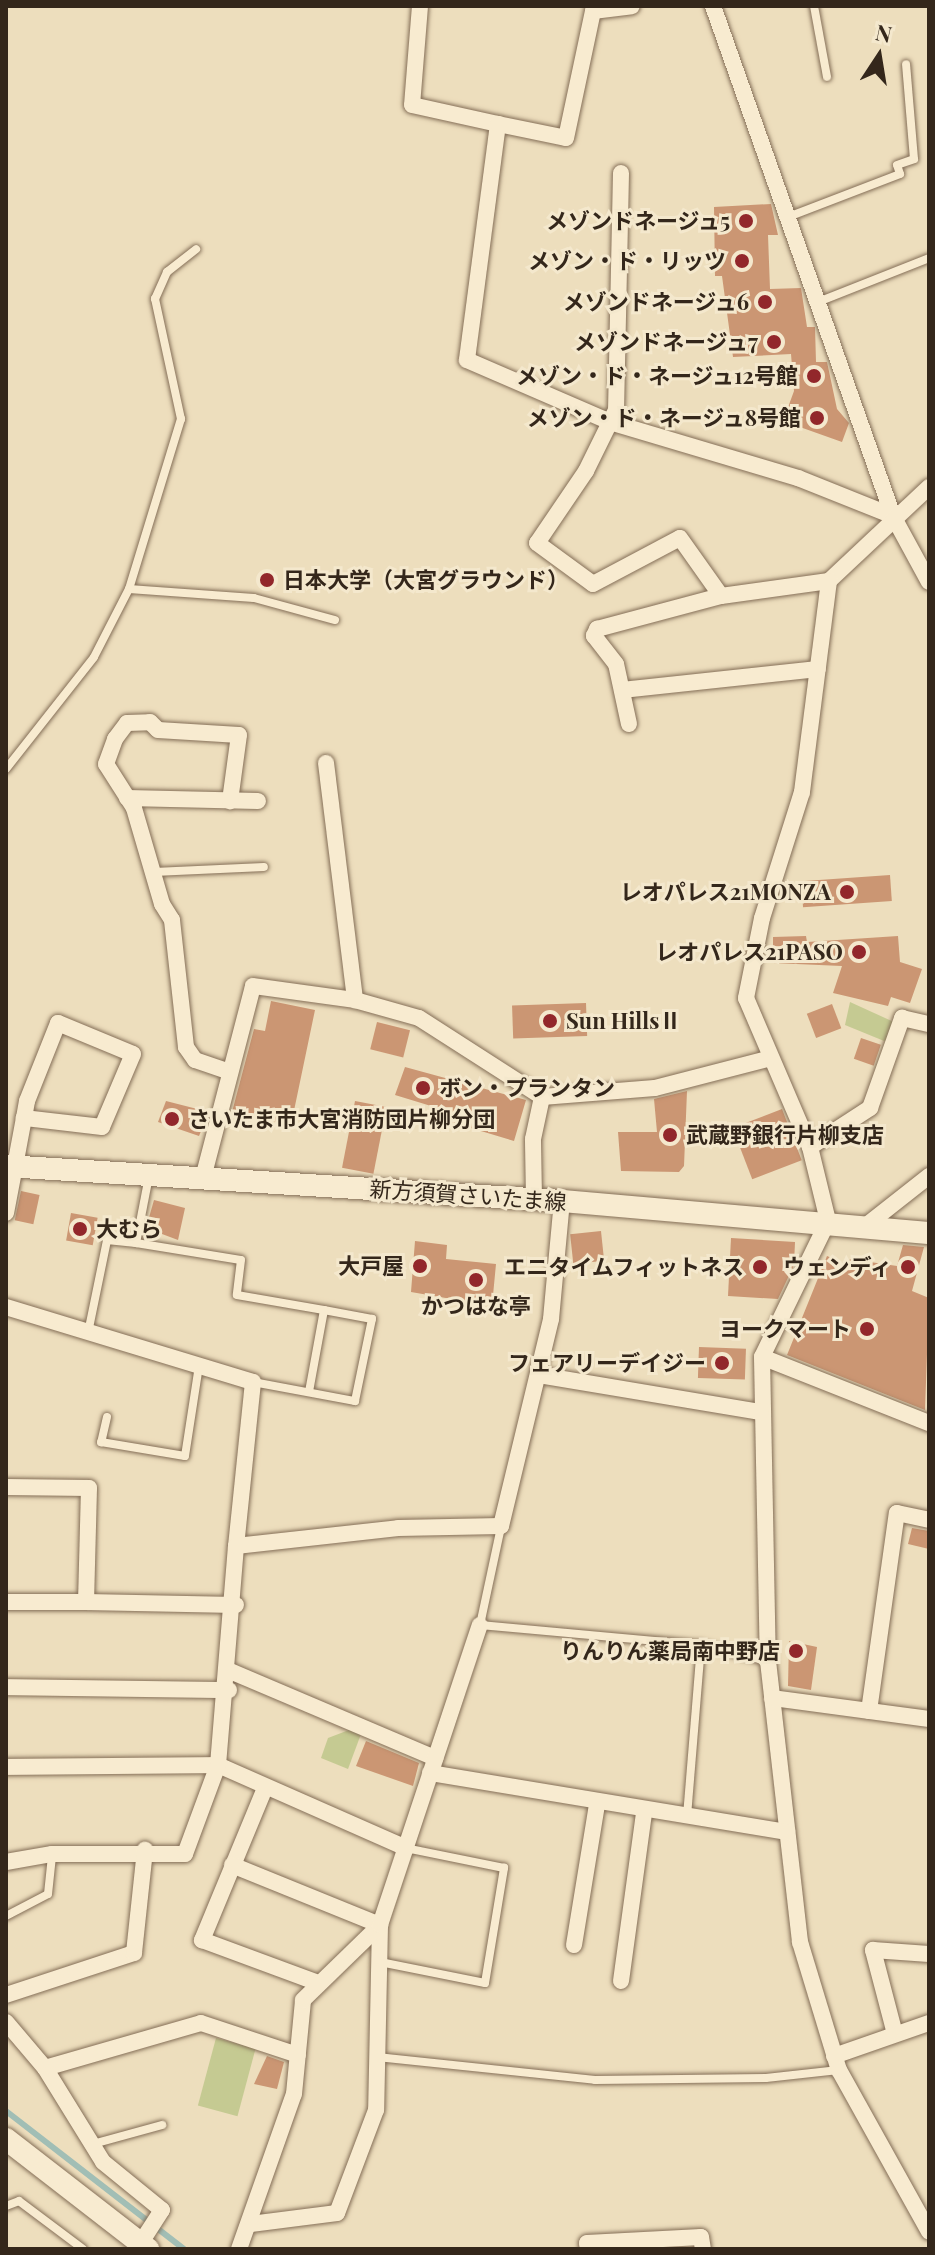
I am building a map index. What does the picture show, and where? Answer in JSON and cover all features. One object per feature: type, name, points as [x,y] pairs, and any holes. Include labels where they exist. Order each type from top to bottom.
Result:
[{"type":"main road","name":"新方須賀さいたま線","points":[[10,1166],[562,1201],[868,1224],[929,1233]]},
{"type":"main road","points":[[6,2139],[144,2246]]},
{"type":"street","points":[[420,6],[412,105],[566,138],[593,11],[632,6]]},
{"type":"street","points":[[713,6],[893,516],[929,582]]},
{"type":"street","points":[[498,124],[467,360],[610,422],[798,478],[893,516]]},
{"type":"street","points":[[621,173],[616,410],[537,543],[593,584],[680,538],[721,596]]},
{"type":"street","points":[[929,487],[893,516],[829,581],[802,792],[762,918],[746,998],[767,1059],[810,1147],[828,1221],[762,1357],[768,1661],[800,1942],[837,2063],[929,2232]]},
{"type":"street","points":[[629,724],[616,664],[594,636],[597,629],[721,596],[829,581]]},
{"type":"street","points":[[622,690],[818,669]]},
{"type":"street","points":[[230,801],[239,735],[158,730],[150,722],[127,723],[106,764],[127,798],[172,920],[186,1047],[195,1060],[230,1072]]},
{"type":"street","points":[[326,763],[355,1000]]},
{"type":"street","points":[[127,798],[258,801]]},
{"type":"street","points":[[203,1178],[253,986],[355,1000],[419,1018],[542,1097],[655,1088],[767,1059]]},
{"type":"street","points":[[810,1147],[870,1108],[902,1018],[929,1024]]},
{"type":"street","points":[[6,1213],[10,1166],[24,1118],[58,1023],[133,1054],[102,1127],[24,1118]]},
{"type":"street","points":[[534,1199],[533,1139],[542,1097]]},
{"type":"street","points":[[868,1224],[929,1176]]},
{"type":"street","points":[[236,1546],[398,1528],[501,1526],[539,1375],[562,1201]]},
{"type":"street","points":[[6,1307],[89,1328],[253,1382],[236,1546],[236,1605],[229,1690],[218,1765],[185,1854],[145,1850],[52,1854],[6,1862]]},
{"type":"street","points":[[762,1357],[929,1423]]},
{"type":"street","points":[[539,1375],[761,1412]]},
{"type":"street","points":[[6,1487],[89,1488],[86,1602]]},
{"type":"street","points":[[869,1711],[897,1513],[929,1520]]},
{"type":"street","points":[[6,1602],[236,1605]]},
{"type":"street","points":[[251,2224],[337,2213],[376,2110],[380,1925],[480,1625]]},
{"type":"street","points":[[230,1671],[432,1765],[597,1804],[787,1832]]},
{"type":"street","points":[[6,1687],[229,1690]]},
{"type":"street","points":[[772,1698],[929,1719]]},
{"type":"street","points":[[6,1767],[218,1765],[406,1848]]},
{"type":"street","points":[[265,1788],[202,1940],[318,1983]]},
{"type":"street","points":[[574,1945],[597,1804]]},
{"type":"street","points":[[621,1981],[644,1812]]},
{"type":"street","points":[[6,1995],[134,1953],[145,1850]]},
{"type":"street","points":[[232,1865],[380,1925]]},
{"type":"street","points":[[239,2249],[251,2224],[294,2094],[303,2000],[380,1925]]},
{"type":"street","points":[[895,2034],[873,1950],[929,1954]]},
{"type":"street","points":[[6,2022],[45,2068],[89,2145],[162,2210],[144,2246]]},
{"type":"street","points":[[45,2068],[201,2023],[298,2055]]},
{"type":"street","points":[[837,2063],[895,2034],[929,2023]]},
{"type":"street","points":[[588,2249],[587,2243],[701,2237],[703,2249]]},
{"type":"lane","points":[[814,6],[827,77]]},
{"type":"lane","points":[[787,217],[900,174],[897,165],[914,159],[906,64]]},
{"type":"lane","points":[[6,769],[94,657],[129,589],[181,419],[155,299],[167,272],[196,249]]},
{"type":"lane","points":[[817,302],[929,258]]},
{"type":"lane","points":[[129,589],[254,598],[335,620]]},
{"type":"lane","points":[[154,872],[264,867]]},
{"type":"lane","points":[[136,1243],[149,1175]]},
{"type":"lane","points":[[89,1328],[107,1240],[241,1260],[237,1295],[372,1319],[355,1401],[253,1382]]},
{"type":"lane","points":[[309,1392],[324,1310]]},
{"type":"lane","points":[[107,1417],[101,1442],[185,1456],[199,1364]]},
{"type":"lane","points":[[501,1526],[480,1625],[701,1645],[768,1661]]},
{"type":"lane","points":[[687,1817],[701,1645]]},
{"type":"lane","points":[[379,1962],[485,1983],[504,1868],[406,1848]]},
{"type":"lane","points":[[6,1916],[48,1894],[52,1854]]},
{"type":"lane","points":[[376,2057],[595,2080],[766,2078],[837,2063]]},
{"type":"lane","points":[[89,2145],[162,2125]]},
{"type":"lane","points":[[6,2206],[19,2201],[83,2249]]},
{"type":"green space","points":[[850,1002],[896,1023],[889,1043],[845,1025]]},
{"type":"green space","points":[[349,1730],[361,1734],[348,1769],[321,1758],[328,1738]]},
{"type":"green space","points":[[216,2038],[256,2049],[237,2116],[198,2106]]},
{"type":"building","points":[[771,204],[778,235],[768,235],[770,289],[801,288],[807,327],[815,327],[816,362],[827,362],[837,409],[849,423],[842,442],[783,421],[794,391],[791,354],[733,357],[722,276],[715,276],[714,207]]},
{"type":"building","name":"レオパレス21MONZA","points":[[890,875],[892,901],[803,907],[801,881]]},
{"type":"building","points":[[806,936],[807,942],[898,936],[900,962],[922,969],[910,1003],[891,997],[888,1006],[833,993],[842,966],[773,963],[773,937]]},
{"type":"building","points":[[271,1001],[315,1010],[291,1125],[232,1112],[254,1029],[265,1031]]},
{"type":"building","name":"Sun HillsⅡ","points":[[586,1003],[587,1036],[513,1039],[512,1006]]},
{"type":"building","points":[[832,1004],[841,1028],[816,1038],[807,1014]]},
{"type":"building","points":[[377,1022],[410,1030],[403,1057],[370,1049]]},
{"type":"building","points":[[861,1038],[881,1045],[874,1066],[854,1059]]},
{"type":"building","points":[[405,1067],[526,1100],[514,1141],[451,1122],[454,1113],[395,1095]]},
{"type":"building","points":[[687,1091],[684,1166],[679,1172],[621,1171],[618,1132],[657,1132],[654,1099]]},
{"type":"building","points":[[166,1101],[209,1112],[199,1136],[158,1122]]},
{"type":"building","points":[[355,1101],[386,1107],[373,1174],[342,1168]]},
{"type":"building","points":[[782,1109],[802,1160],[752,1179],[733,1128]]},
{"type":"building","points":[[21,1191],[40,1195],[33,1224],[15,1220]]},
{"type":"building","points":[[154,1200],[185,1208],[178,1240],[146,1228]]},
{"type":"building","points":[[71,1213],[98,1218],[93,1245],[66,1241]]},
{"type":"building","points":[[601,1231],[604,1261],[573,1264],[570,1234]]},
{"type":"building","points":[[731,1238],[795,1242],[794,1265],[778,1299],[728,1296]]},
{"type":"building","points":[[415,1241],[447,1245],[446,1259],[496,1264],[492,1306],[411,1292]]},
{"type":"building","points":[[903,1245],[924,1247],[912,1291],[929,1298],[925,1410],[787,1355],[827,1256],[848,1265],[850,1259],[897,1266]]},
{"type":"building","name":"フェアリーデイジー","points":[[699,1347],[746,1349],[745,1380],[698,1378]]},
{"type":"building","points":[[912,1528],[929,1531],[929,1549],[908,1544]]},
{"type":"building","points":[[789,1641],[817,1647],[811,1690],[788,1686]]},
{"type":"building","points":[[366,1741],[419,1763],[413,1786],[356,1766]]},
{"type":"building","points":[[267,2056],[284,2062],[277,2089],[254,2084]]},
{"type":"waterway","points":[[6,2111],[184,2249]]},
{"type":"place","name":"メゾンドネージュ5","points":[[746,221]]},
{"type":"place","name":"メゾン・ド・リッツ","points":[[742,261]]},
{"type":"place","name":"メゾンドネージュ6","points":[[765,302]]},
{"type":"place","name":"メゾンドネージュ7","points":[[774,342]]},
{"type":"place","name":"メゾン・ド・ネージュ12号館","points":[[814,376]]},
{"type":"place","name":"メゾン・ド・ネージュ8号館","points":[[817,418]]},
{"type":"place","name":"日本大学（大宮グラウンド）","points":[[267,580]]},
{"type":"place","name":"レオパレス21MONZA","points":[[847,892]]},
{"type":"place","name":"レオパレス21PASO","points":[[859,952]]},
{"type":"place","name":"Sun HillsⅡ","points":[[550,1021]]},
{"type":"place","name":"ボン・プランタン","points":[[423,1088]]},
{"type":"place","name":"さいたま市大宮消防団片柳分団","points":[[172,1119]]},
{"type":"place","name":"武蔵野銀行片柳支店","points":[[670,1135]]},
{"type":"place","name":"大むら","points":[[80,1229]]},
{"type":"place","name":"大戸屋","points":[[420,1266]]},
{"type":"place","name":"エニタイムフィットネス","points":[[760,1267]]},
{"type":"place","name":"ウェンディ","points":[[908,1267]]},
{"type":"place","name":"かつはな亭","points":[[476,1280]]},
{"type":"place","name":"ヨークマート","points":[[867,1329]]},
{"type":"place","name":"フェアリーデイジー","points":[[722,1363]]},
{"type":"place","name":"りんりん薬局南中野店","points":[[796,1651]]}]
